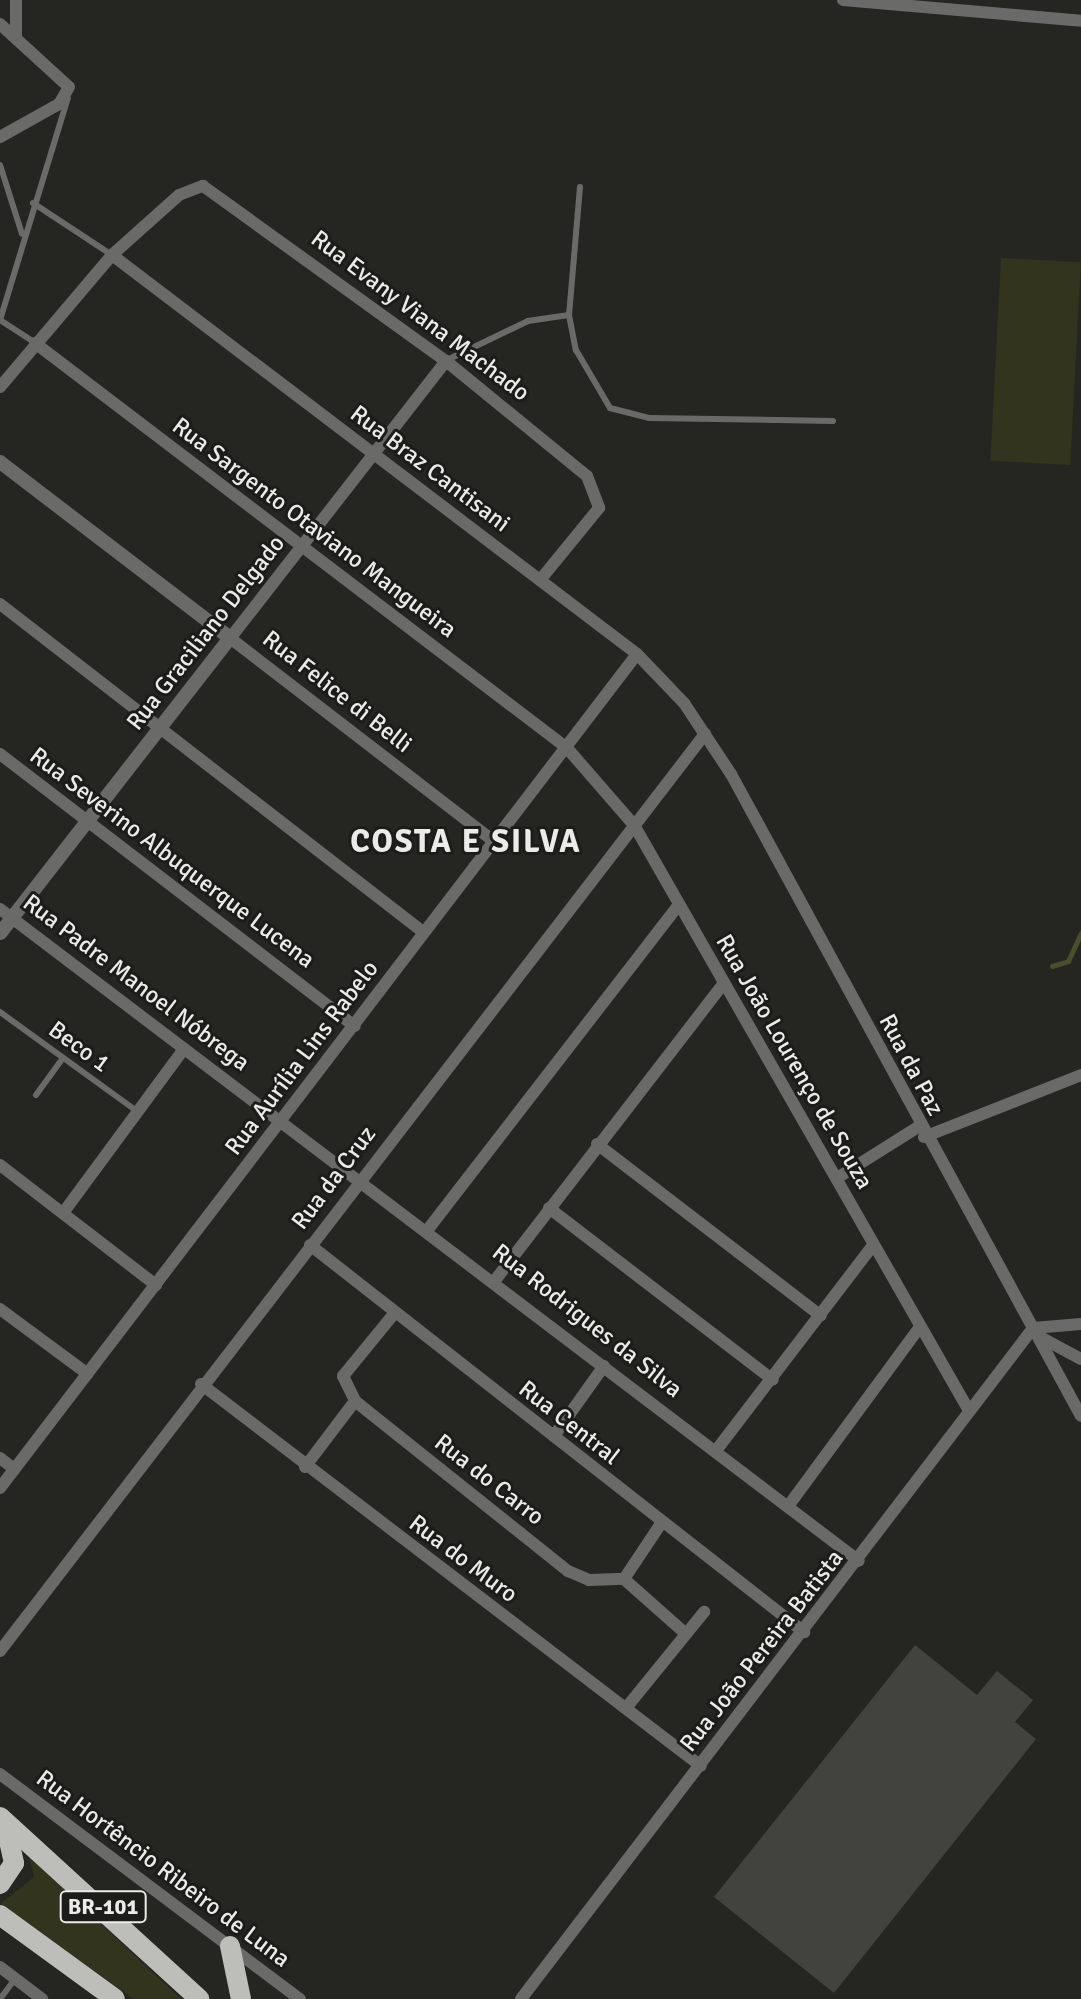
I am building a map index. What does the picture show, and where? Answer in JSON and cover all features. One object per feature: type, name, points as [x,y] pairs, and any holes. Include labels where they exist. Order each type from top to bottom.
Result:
[{"type":"highway","points":[[0,1884],[15,1853],[2,1818]]},
{"type":"highway","name":"BR-101","points":[[2,1818],[199,1999]]},
{"type":"highway","name":"BR-101","points":[[0,1915],[115,1999]]},
{"type":"highway","points":[[230,1946],[241,1999]]},
{"type":"street","points":[[16,0],[16,37]]},
{"type":"street","points":[[843,0],[938,4],[1081,21]]},
{"type":"street","points":[[0,24],[68,92],[0,137]]},
{"type":"street","name":"Rua Evany Viana Machado","points":[[112,255],[197,185],[446,361],[582,470],[600,500],[540,580]]},
{"type":"street","points":[[0,387],[112,255]]},
{"type":"street","name":"Rua Braz Cantisani","points":[[112,255],[637,654],[705,734]]},
{"type":"street","name":"Rua Sargento Otaviano Mangueira","points":[[35,343],[567,748]]},
{"type":"street","name":"Rua Graciliano Delgado","points":[[0,933],[6,913],[88,821],[446,361]]},
{"type":"street","name":"Rua Felice di Belli","points":[[0,462],[494,841]]},
{"type":"street","points":[[0,604],[423,932]]},
{"type":"street","name":"Rua Aurília Lins Rabelo","points":[[0,1488],[283,1122],[423,932],[637,654]]},
{"type":"street","name":"Rua da Cruz","points":[[0,1651],[360,1177],[705,734]]},
{"type":"street","name":"Rua da Paz","points":[[705,734],[921,1132],[1038,1333],[1081,1416]]},
{"type":"street","name":"Rua João Lourenço de Souza","points":[[567,748],[634,825],[968,1409]]},
{"type":"street","name":"Rua Severino Albuquerque Lucena","points":[[0,754],[355,1026]]},
{"type":"street","points":[[429,1228],[679,905]]},
{"type":"street","name":"Rua Padre Manoel Nóbrega","points":[[6,913],[283,1122]]},
{"type":"street","points":[[496,1279],[724,983]]},
{"type":"street","points":[[63,1213],[184,1049]]},
{"type":"street","points":[[837,1178],[921,1132],[1081,1075]]},
{"type":"street","name":"Rua Rodrigues da Silva","points":[[283,1122],[429,1228],[604,1366],[718,1448],[859,1561]]},
{"type":"street","points":[[597,1144],[821,1316]]},
{"type":"street","points":[[0,1165],[156,1285]]},
{"type":"street","points":[[549,1208],[773,1380]]},
{"type":"street","name":"Rua Central","points":[[310,1245],[393,1315],[554,1436],[660,1525],[804,1632]]},
{"type":"street","points":[[718,1448],[773,1380],[873,1245]]},
{"type":"street","points":[[0,1309],[88,1374]]},
{"type":"street","points":[[305,1467],[355,1401],[343,1376],[393,1315]]},
{"type":"street","points":[[1038,1333],[1081,1324]]},
{"type":"street","points":[[789,1505],[919,1328]]},
{"type":"street","points":[[1038,1333],[1081,1359]]},
{"type":"street","name":"Rua João Pereira Batista","points":[[521,1999],[859,1561],[968,1409],[1038,1333]]},
{"type":"street","points":[[554,1436],[604,1366]]},
{"type":"street","name":"Rua do Muro","points":[[201,1384],[305,1467],[701,1766]]},
{"type":"street","name":"Rua do Carro","points":[[355,1401],[568,1571],[589,1580],[624,1579]]},
{"type":"street","points":[[0,1458],[14,1469]]},
{"type":"street","points":[[660,1525],[624,1579],[686,1634]]},
{"type":"street","points":[[626,1708],[704,1612]]},
{"type":"street","name":"Rua Hortêncio Ribeiro de Luna","points":[[0,1774],[300,1999]]},
{"type":"street","points":[[0,1967],[42,1999]]},
{"type":"lane","points":[[35,343],[0,320],[68,92]]},
{"type":"lane","points":[[0,165],[23,237]]},
{"type":"lane","points":[[580,187],[569,315],[576,350],[602,401],[622,414],[833,421]]},
{"type":"lane","points":[[33,203],[112,255]]},
{"type":"lane","points":[[446,361],[528,321],[569,315]]},
{"type":"lane","name":"Beco 1","points":[[0,1012],[137,1111]]},
{"type":"lane","points":[[36,1095],[63,1058]]},
{"type":"lane","points":[[0,1999],[15,1979]]},
{"type":"green space","points":[[1001,258],[1081,262],[1070,465],[990,461]]},
{"type":"green space","points":[[29,1856],[181,1999],[134,1999],[0,1904],[34,1877]]},
{"type":"building","points":[[915,1645],[977,1695],[997,1671],[1033,1700],[1015,1722],[1036,1739],[834,1993],[714,1897]]},
{"type":"waterway","points":[[1052,966],[1068,961],[1081,933]]},
{"type":"district","name":"COSTA E SILVA","points":[[466,842]]}]
